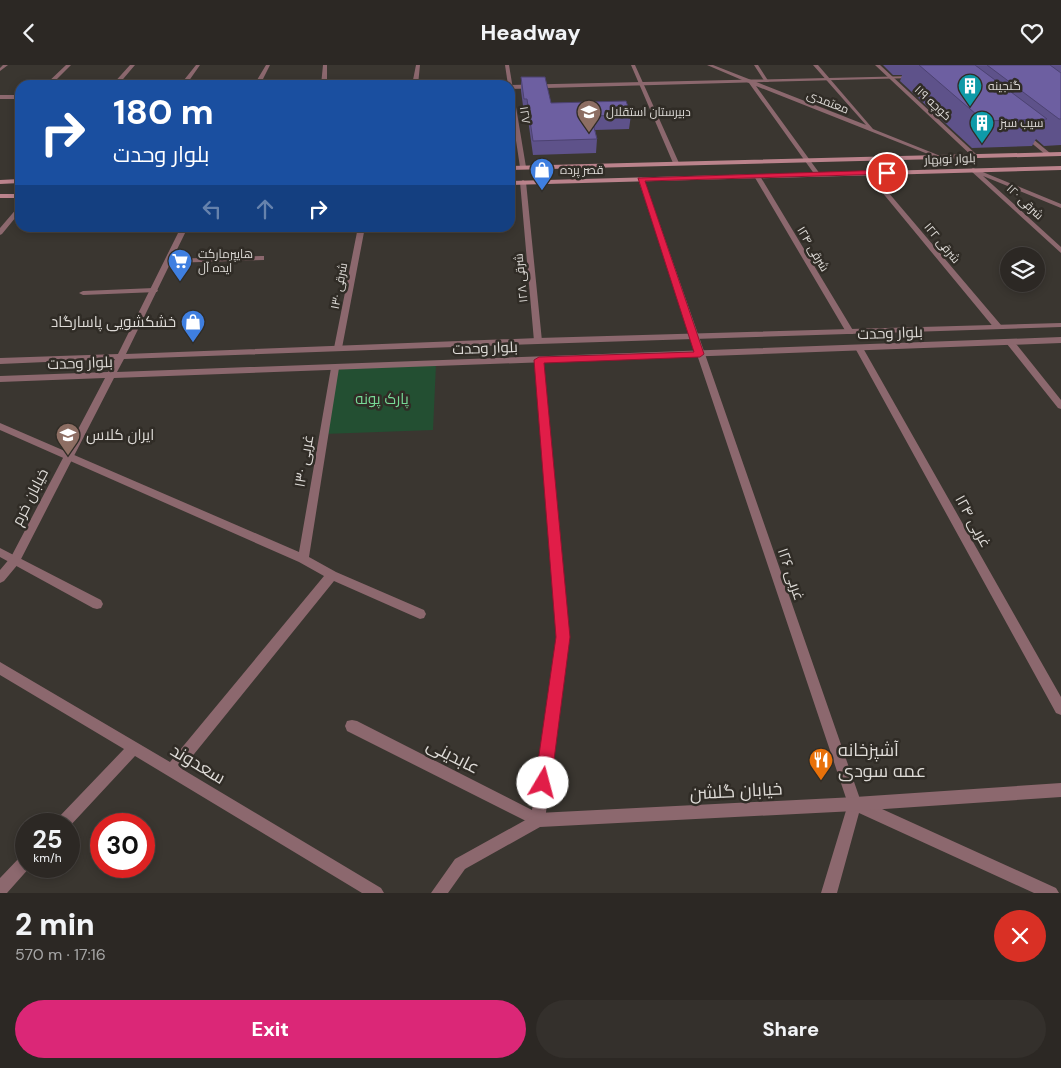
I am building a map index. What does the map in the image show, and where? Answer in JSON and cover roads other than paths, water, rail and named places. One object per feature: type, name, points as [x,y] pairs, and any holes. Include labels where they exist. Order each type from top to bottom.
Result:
[{"type":"main road","name":"بلوار نوبهار","points":[[515,168],[1061,154]]},
{"type":"main road","name":"بلوار نوبهار","points":[[515,183],[1061,168]]},
{"type":"main road","points":[[0,182],[15,181]]},
{"type":"main road","points":[[0,197],[15,196]]},
{"type":"street","points":[[0,71],[6,65]]},
{"type":"street","points":[[53,80],[69,65]]},
{"type":"street","points":[[120,80],[133,65]]},
{"type":"street","points":[[187,80],[198,65]]},
{"type":"street","points":[[260,80],[268,65]]},
{"type":"street","points":[[324,80],[325,65]]},
{"type":"street","points":[[416,80],[418,65]]},
{"type":"street","name":"۱۲۷","points":[[507,65],[509,80]]},
{"type":"street","points":[[633,65],[676,163]]},
{"type":"street","name":"معتمدی","points":[[709,65],[940,157]]},
{"type":"street","points":[[756,65],[768,81]]},
{"type":"street","points":[[815,65],[873,130]]},
{"type":"street","name":"کوچه ۱۱۹","points":[[877,65],[975,156]]},
{"type":"street","points":[[515,87],[918,77]]},
{"type":"street","points":[[750,81],[817,175]]},
{"type":"street","points":[[0,97],[15,97]]},
{"type":"street","name":"۱۲۷","points":[[515,118],[523,167]]},
{"type":"street","points":[[1018,130],[1048,154]]},
{"type":"street","points":[[974,170],[1061,206]]},
{"type":"street","name":"۱۲۰ شرقی","points":[[974,170],[1061,251]]},
{"type":"street","name":"۱۲۲ شرقی","points":[[869,173],[998,327]]},
{"type":"street","name":"۱۲۴ شرقی","points":[[757,176],[850,332]]},
{"type":"street","name":"۱۲۶ غربی","points":[[641,179],[855,804]]},
{"type":"street","name":"۱۲۸ شرقی","points":[[523,182],[538,341]]},
{"type":"street","points":[[0,233],[15,214]]},
{"type":"street","points":[[122,356],[183,232]]},
{"type":"street","name":"۱۳۰ شرقی","points":[[338,348],[361,232]]},
{"type":"street","points":[[170,261],[261,258]]},
{"type":"street","points":[[84,293],[154,290]]},
{"type":"street","name":"بلوار وحدت","points":[[0,361],[538,341],[1061,325]]},
{"type":"street","name":"بلوار وحدت","points":[[0,379],[1061,340]]},
{"type":"street","points":[[1010,342],[1061,406]]},
{"type":"street","name":"۱۲۴ غربی","points":[[859,348],[1061,709]]},
{"type":"street","name":"خیابان خرم","points":[[0,578],[15,560],[122,356]]},
{"type":"street","points":[[538,820],[563,637],[539,360]]},
{"type":"street","name":"۱۳۰ غربی","points":[[302,559],[335,368]]},
{"type":"street","points":[[0,426],[302,559],[332,575],[420,614]]},
{"type":"street","points":[[0,552],[96,605]]},
{"type":"street","points":[[172,771],[332,575]]},
{"type":"street","name":"سعدوند","points":[[0,668],[376,893]]},
{"type":"street","name":"عابدینی","points":[[352,726],[538,820]]},
{"type":"street","points":[[72,813],[134,748]]},
{"type":"street","name":"خیابان گلشن","points":[[439,893],[460,864],[538,820],[855,804],[1061,790]]},
{"type":"street","points":[[829,893],[855,804],[1051,893]]},
{"type":"street","points":[[0,889],[15,873]]},
{"type":"place","name":"گنجینه","points":[[970,107]]},
{"type":"place","name":"دبیرستان استقلال","points":[[589,133]]},
{"type":"place","name":"سیب سبز","points":[[982,144]]},
{"type":"place","name":"قصر پرده","points":[[542,191]]},
{"type":"place","name":"هایپرمارکت ایده آل","points":[[180,282]]},
{"type":"place","name":"خشکشویی پاسارگاد","points":[[193,343]]},
{"type":"place","name":"ایران کلاس","points":[[68,456]]},
{"type":"place","name":"آشپزخانه عمه سودی","points":[[821,781]]},
{"type":"park label","name":"پارک پونه","points":[[382,399]]}]
